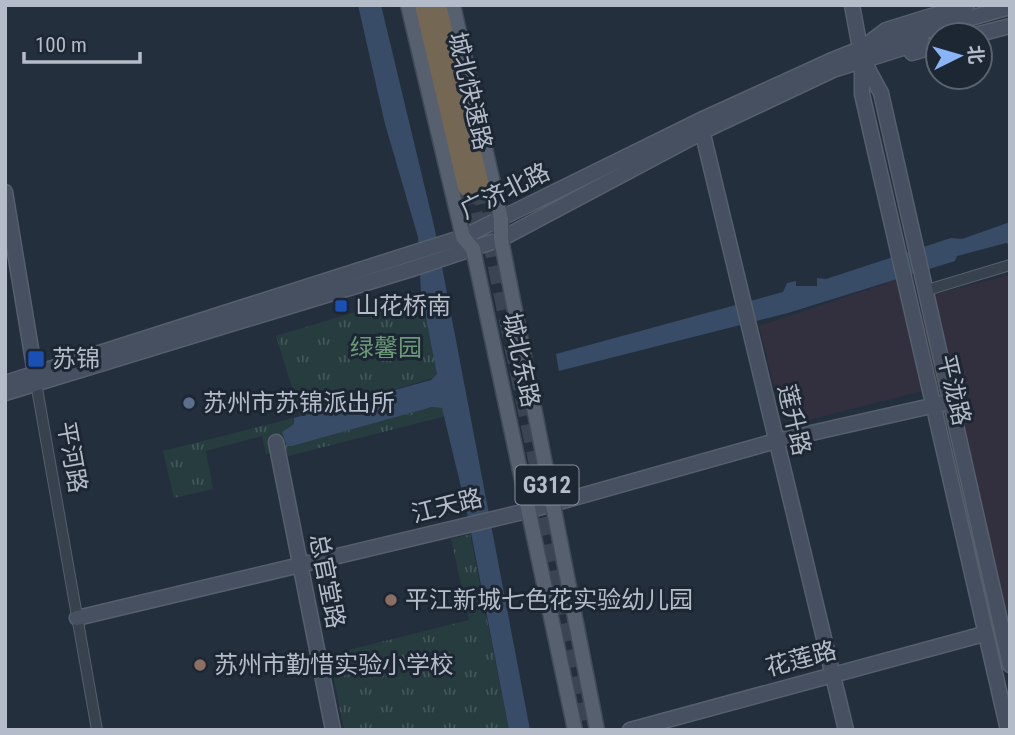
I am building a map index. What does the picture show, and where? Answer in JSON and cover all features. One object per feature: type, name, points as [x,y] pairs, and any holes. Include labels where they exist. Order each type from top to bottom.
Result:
[{"type":"highway","name":"城北快速路","points":[[424,5],[474,187],[438,5]]},
{"type":"main road","name":"城北东路","points":[[408,5],[463,237],[473,249],[531,510],[575,730]]},
{"type":"main road","name":"城北东路","points":[[453,5],[501,219],[501,239],[597,730]]},
{"type":"street","name":"平泷路","points":[[852,5],[861,54],[862,94],[1010,665]]},
{"type":"street","points":[[861,54],[887,30],[967,5]]},
{"type":"street","name":"广济北路","points":[[5,383],[36,378],[414,262],[446,250],[463,237],[501,219],[861,54],[1009,11]]},
{"type":"street","name":"广济北路","points":[[982,21],[1009,11]]},
{"type":"street","name":"广济北路","points":[[861,54],[924,40]]},
{"type":"street","points":[[861,54],[897,57],[924,49]]},
{"type":"street","name":"平泷路","points":[[861,54],[881,93],[924,291],[941,403],[984,635],[1008,730]]},
{"type":"street","name":"广济北路","points":[[446,250],[473,249],[501,239],[701,126]]},
{"type":"street","name":"莲升路","points":[[701,126],[846,730]]},
{"type":"street","name":"平河路","points":[[5,192],[97,730]]},
{"type":"street","points":[[924,291],[1010,265]]},
{"type":"street","name":"广济北路","points":[[5,393],[36,378]]},
{"type":"street","name":"江天路","points":[[77,618],[531,510],[776,441],[941,403]]},
{"type":"street","name":"总官堂路","points":[[276,442],[333,730]]},
{"type":"street","name":"花莲路","points":[[630,730],[984,635]]},
{"type":"shaded area","points":[[1010,275],[1010,639],[953,383],[797,423],[782,417],[759,326],[896,280],[906,318],[934,312],[930,295]]},
{"type":"green space","name":"绿馨园","points":[[421,292],[437,366],[436,377],[301,417],[276,336]]},
{"type":"green space","points":[[432,407],[442,408],[446,416],[288,456],[286,450],[266,454],[262,436],[206,451],[213,489],[174,498],[163,451],[294,418],[295,425],[288,427],[292,446]]},
{"type":"green space","points":[[470,534],[509,730],[344,730],[329,655],[469,620],[451,539]]},
{"type":"water","points":[[358,5],[381,5],[435,230],[530,730],[509,730],[467,512],[442,408],[432,407],[292,446],[287,446],[282,432],[294,424],[294,418],[431,380],[437,374],[421,292],[418,237],[385,124]]},
{"type":"water","points":[[1010,222],[1010,245],[1006,243],[957,256],[955,261],[788,313],[559,371],[556,354],[783,292],[787,283],[796,281],[796,286],[817,286],[817,278],[826,279],[951,238],[962,239]]},
{"type":"tunnel","points":[[480,186],[546,503]]},
{"type":"tunnel","points":[[467,187],[477,228]]},
{"type":"tunnel","points":[[533,492],[584,730]]},
{"type":"place","name":"山花桥南","points":[[341,306]]},
{"type":"place","name":"苏锦","points":[[36,359]]},
{"type":"place","name":"苏州市苏锦派出所","points":[[189,403]]},
{"type":"place","name":"平江新城七色花实验幼儿园","points":[[391,600]]},
{"type":"place","name":"苏州市勤惜实验小学校","points":[[200,665]]}]
